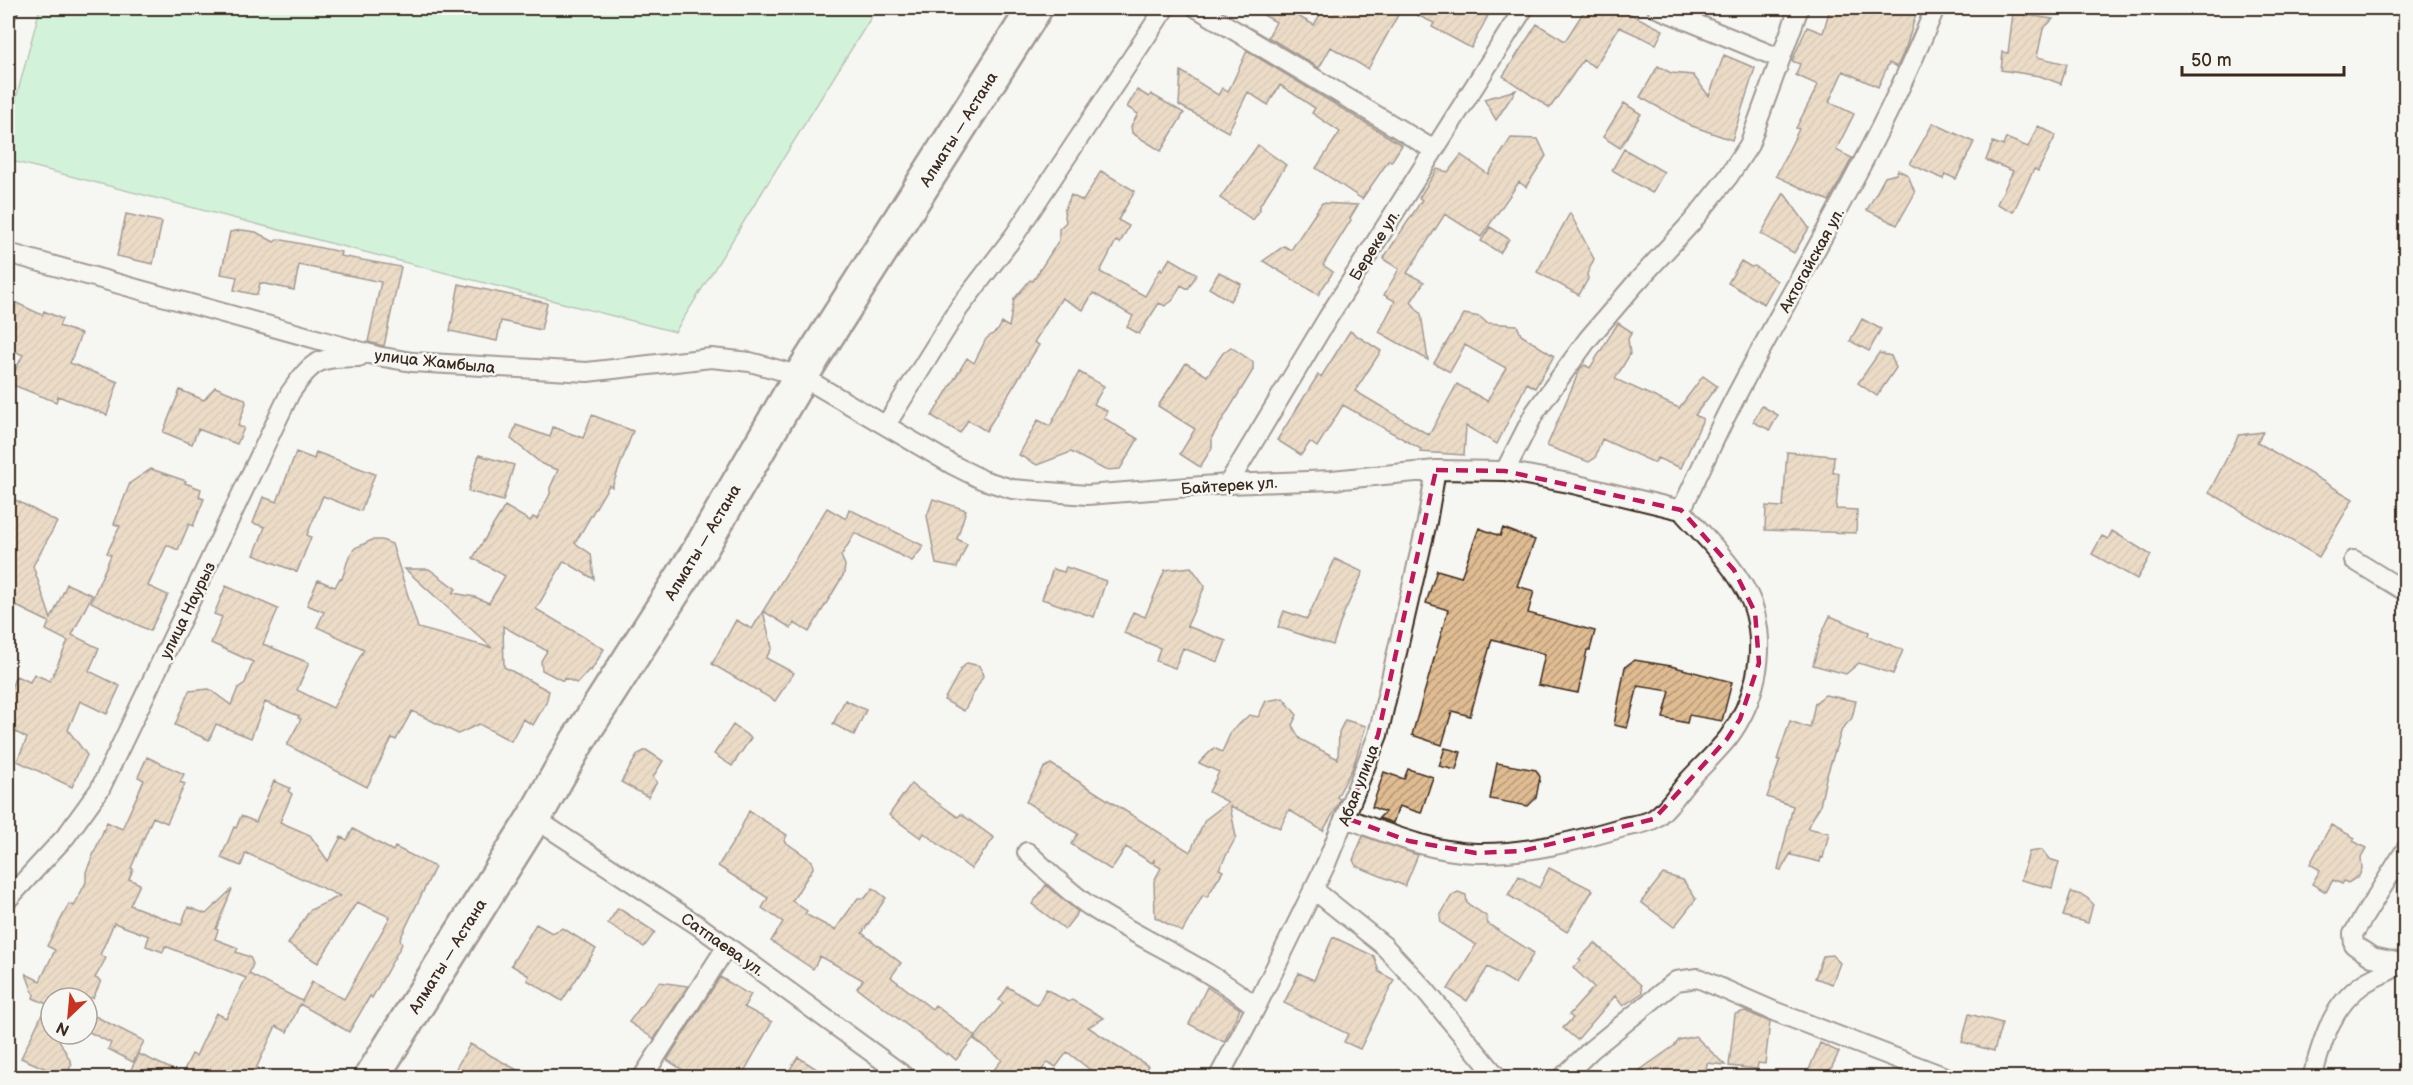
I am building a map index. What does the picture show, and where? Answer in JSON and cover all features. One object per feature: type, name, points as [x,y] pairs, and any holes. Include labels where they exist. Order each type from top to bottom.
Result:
[{"type":"highway","name":"Алматы — Астана","points":[[371,1077],[534,818],[577,742],[698,552],[801,376],[1035,8]]},
{"type":"street","points":[[886,425],[959,308],[1014,236],[1165,8]]},
{"type":"street","points":[[1197,8],[1434,150]]},
{"type":"street","name":"Береке ул.","points":[[1228,484],[1329,316],[1524,8]]},
{"type":"street","points":[[1657,8],[1779,58]]},
{"type":"street","points":[[1505,471],[1535,412],[1588,339],[1692,222],[1728,177],[1749,146],[1799,8]]},
{"type":"street","name":"Актогайская ул.","points":[[1682,510],[1733,402],[1843,202],[1935,8]]},
{"type":"street","name":"улица Жамбыла","points":[[8,253],[377,356],[412,362],[587,372],[711,358],[750,362],[801,376]]},
{"type":"street","name":"улица Наурыз","points":[[8,899],[66,836],[100,789],[290,393],[308,368],[322,359],[377,356]]},
{"type":"street","name":"Байтерек ул.","points":[[801,376],[953,465],[983,480],[1012,489],[1087,495],[1228,484],[1332,480],[1436,470],[1505,471],[1569,483],[1682,510]]},
{"type":"street","name":"Абая улица","points":[[1218,1077],[1256,1008],[1313,889],[1346,818],[1378,735],[1427,522],[1436,470]]},
{"type":"street","points":[[1346,818],[1410,841],[1440,849],[1476,853],[1522,851],[1566,844],[1654,819],[1727,739],[1740,719],[1752,690],[1759,663],[1755,612],[1734,570],[1682,510]]},
{"type":"street","points":[[2354,560],[2406,592]]},
{"type":"street","name":"Сатпаева ул.","points":[[534,818],[727,946],[907,1077]]},
{"type":"street","points":[[2404,962],[2372,957],[2359,950],[2354,945],[2353,934],[2406,849]]},
{"type":"street","points":[[1028,852],[1066,889],[1094,909],[1234,989],[1256,1008]]},
{"type":"street","points":[[1313,889],[1383,945],[1425,990],[1498,1077]]},
{"type":"street","points":[[642,1077],[727,946]]},
{"type":"street","points":[[2312,1077],[2320,1048],[2334,1015],[2345,999],[2362,985],[2404,962]]},
{"type":"street","points":[[1562,1077],[1591,1050],[1676,981],[1698,978],[1776,1012],[1948,1077]]},
{"type":"highlighted area","points":[[1436,470],[1505,471],[1681,510],[1734,570],[1755,612],[1759,663],[1740,719],[1727,739],[1654,819],[1522,851],[1476,853],[1409,841],[1346,818],[1378,735]]},
{"type":"green space","points":[[40,8],[877,8],[675,332],[8,160],[8,129]]},
{"type":"building","points":[[1251,8],[1283,8],[1314,25],[1324,8],[1402,8],[1368,69],[1331,47],[1319,68],[1268,37],[1276,22]]},
{"type":"building","points":[[1402,8],[1492,8],[1471,48],[1432,27],[1434,23]]},
{"type":"building","points":[[1586,8],[1610,11],[1612,8],[1618,8],[1663,30],[1656,44],[1619,27],[1595,67],[1583,60],[1550,108],[1503,76],[1537,24],[1565,41]]},
{"type":"building","points":[[1830,8],[1918,8],[1897,67],[1889,63],[1878,87],[1843,71],[1829,102],[1854,114],[1836,150],[1852,158],[1829,201],[1776,176],[1799,129],[1796,128],[1818,85],[1796,75],[1800,64],[1792,61],[1807,27],[1823,33]]},
{"type":"building","points":[[2013,13],[2053,19],[2043,29],[2037,57],[2067,64],[2061,84],[2040,76],[2001,70],[2003,52],[2008,53]]},
{"type":"building","points":[[1247,51],[1402,145],[1362,199],[1316,168],[1340,132],[1312,113],[1315,108],[1280,85],[1268,105],[1248,92],[1228,132],[1179,105],[1181,71],[1218,95],[1222,88],[1228,92]]},
{"type":"building","points":[[1724,55],[1755,68],[1732,140],[1692,126],[1640,97],[1658,66],[1671,73],[1693,75],[1709,96]]},
{"type":"building","points":[[1137,90],[1149,97],[1151,94],[1184,113],[1161,151],[1132,133],[1131,126],[1138,114],[1127,107]]},
{"type":"building","points":[[1516,90],[1496,120],[1484,99]]},
{"type":"building","points":[[1624,103],[1641,114],[1620,148],[1603,137]]},
{"type":"building","points":[[1933,123],[1974,142],[1956,179],[1945,174],[1943,179],[1910,164]]},
{"type":"building","points":[[2038,126],[2056,135],[2038,171],[2034,169],[2013,212],[1997,204],[2013,171],[1986,160],[1993,142],[2003,146],[2006,138],[2028,147]]},
{"type":"building","points":[[1511,138],[1538,139],[1546,156],[1526,187],[1519,182],[1481,237],[1445,214],[1407,273],[1424,282],[1411,302],[1421,314],[1428,360],[1379,332],[1395,301],[1384,295],[1399,269],[1383,259],[1422,200],[1419,198],[1437,169],[1448,172],[1461,155],[1488,174]]},
{"type":"building","points":[[1258,145],[1286,165],[1253,220],[1220,198]]},
{"type":"building","points":[[1624,149],[1664,172],[1652,193],[1612,170]]},
{"type":"building","points":[[1898,170],[1908,175],[1915,193],[1897,225],[1867,210],[1885,177],[1896,174]]},
{"type":"building","points":[[1101,171],[1135,191],[1118,220],[1129,226],[1120,243],[1116,241],[1100,272],[1145,296],[1161,268],[1162,271],[1170,258],[1197,274],[1188,289],[1181,285],[1172,301],[1165,306],[1159,303],[1139,334],[1127,327],[1133,316],[1093,293],[1083,310],[1062,298],[1034,342],[1039,345],[986,431],[968,420],[960,433],[932,416],[967,358],[974,363],[986,339],[998,330],[1002,323],[1009,327],[1014,299],[1030,280],[1033,281],[1059,240],[1059,229],[1066,222],[1064,211],[1071,195],[1083,201]]},
{"type":"building","points":[[1784,193],[1809,228],[1794,253],[1761,234]]},
{"type":"building","points":[[1322,203],[1358,205],[1323,265],[1333,272],[1318,295],[1263,261],[1284,246],[1291,250]]},
{"type":"building","points":[[1570,213],[1594,259],[1587,274],[1588,279],[1579,295],[1537,272]]},
{"type":"building","points":[[126,214],[162,222],[153,264],[117,256]]},
{"type":"building","points":[[1490,227],[1509,239],[1500,253],[1481,241]]},
{"type":"building","points":[[242,230],[256,232],[274,242],[278,239],[341,252],[340,256],[401,267],[384,346],[368,342],[381,282],[299,265],[294,290],[260,283],[257,295],[234,290],[237,277],[221,274],[230,232]]},
{"type":"building","points":[[1741,261],[1751,267],[1755,266],[1777,281],[1764,304],[1728,283]]},
{"type":"building","points":[[1219,272],[1241,284],[1230,301],[1209,288]]},
{"type":"building","points":[[459,284],[547,303],[541,330],[501,321],[497,341],[450,331]]},
{"type":"building","points":[[8,299],[42,315],[44,311],[62,319],[59,326],[81,334],[70,363],[118,382],[107,415],[58,396],[56,402],[13,385],[12,376],[23,355],[8,348]]},
{"type":"building","points":[[1464,314],[1480,317],[1487,323],[1517,325],[1521,335],[1554,356],[1535,388],[1527,383],[1497,444],[1466,426],[1464,455],[1420,452],[1421,449],[1343,405],[1317,447],[1310,442],[1301,455],[1277,440],[1318,375],[1321,377],[1350,331],[1381,351],[1355,391],[1429,435],[1457,384],[1487,401],[1506,368],[1465,345],[1450,372],[1434,363]]},
{"type":"building","points":[[1862,319],[1881,329],[1869,351],[1850,341]]},
{"type":"building","points":[[1618,323],[1632,332],[1628,339],[1630,354],[1615,379],[1679,408],[1703,376],[1717,386],[1695,415],[1703,419],[1681,468],[1657,458],[1655,463],[1602,439],[1595,458],[1589,462],[1547,446],[1580,369],[1585,365],[1590,368]]},
{"type":"building","points":[[1231,347],[1253,362],[1253,370],[1212,437],[1212,448],[1200,467],[1180,454],[1195,429],[1158,406],[1186,363],[1207,376],[1223,353]]},
{"type":"building","points":[[1879,353],[1891,356],[1896,368],[1877,396],[1858,383]]},
{"type":"building","points":[[1079,372],[1104,386],[1094,404],[1107,411],[1104,418],[1138,439],[1120,469],[1105,470],[1071,452],[1037,465],[1019,455],[1038,420],[1050,426]]},
{"type":"building","points":[[215,387],[245,399],[246,403],[238,426],[244,428],[237,444],[198,429],[192,444],[163,432],[180,390],[204,400]]},
{"type":"building","points":[[1762,406],[1778,415],[1770,430],[1753,422]]},
{"type":"building","points":[[592,415],[633,431],[612,487],[609,485],[575,543],[591,554],[594,579],[564,561],[536,609],[604,649],[591,671],[589,670],[577,683],[564,678],[563,681],[542,670],[541,661],[547,651],[503,626],[504,667],[549,691],[546,703],[533,725],[523,719],[511,741],[479,724],[458,734],[412,711],[396,740],[392,738],[367,787],[287,745],[301,719],[298,718],[299,716],[265,702],[251,738],[216,724],[209,740],[175,725],[189,691],[209,689],[231,705],[238,688],[245,683],[253,662],[211,643],[222,617],[214,614],[226,586],[278,609],[263,644],[309,663],[297,690],[333,708],[364,649],[317,627],[324,612],[307,605],[318,580],[335,587],[340,578],[342,579],[349,556],[355,548],[372,540],[382,540],[392,544],[418,628],[492,648],[405,569],[429,569],[456,589],[453,593],[475,597],[489,603],[505,576],[473,558],[505,506],[530,521],[533,517],[537,519],[550,494],[550,488],[558,470],[542,464],[511,439],[516,425],[550,437],[553,427],[583,438]]},
{"type":"building","points":[[2263,432],[2257,442],[2353,499],[2319,557],[2209,492],[2239,435]]},
{"type":"building","points":[[296,452],[314,459],[316,452],[375,474],[361,511],[323,496],[307,535],[311,537],[297,572],[254,555],[265,527],[253,523],[263,497],[277,502]]},
{"type":"building","points":[[1787,452],[1834,456],[1833,473],[1839,473],[1836,509],[1857,510],[1856,533],[1765,530],[1766,506],[1783,507]]},
{"type":"building","points":[[479,455],[514,465],[503,501],[468,491]]},
{"type":"building","points":[[151,469],[186,481],[185,483],[201,489],[199,497],[204,499],[193,526],[189,524],[178,550],[167,545],[148,586],[168,595],[150,631],[91,602],[111,555],[107,553],[120,526],[114,524],[130,483]]},
{"type":"building","points":[[8,496],[57,522],[33,566],[51,619],[67,584],[92,595],[72,635],[99,648],[89,671],[120,686],[107,714],[80,701],[68,730],[87,755],[72,787],[17,761],[27,738],[8,728],[8,695],[16,676],[30,682],[34,674],[50,681],[68,641],[46,630],[49,622],[8,602]]},
{"type":"building","points":[[933,499],[966,510],[957,539],[967,544],[957,568],[936,564],[927,516]]},
{"type":"building","points":[[827,508],[846,519],[849,509],[924,546],[912,561],[855,533],[841,556],[845,565],[844,574],[809,632],[794,623],[791,628],[763,611]]},
{"type":"building","points":[[1479,528],[1500,536],[1503,528],[1535,540],[1517,586],[1534,591],[1528,613],[1595,631],[1590,650],[1587,650],[1578,693],[1538,685],[1545,654],[1492,639],[1470,716],[1452,711],[1442,745],[1412,735],[1448,610],[1426,603],[1437,570],[1461,577]]},
{"type":"building","points":[[2112,531],[2151,555],[2137,579],[2092,554],[2102,536],[2108,539]]},
{"type":"building","points":[[1335,559],[1363,572],[1343,615],[1333,645],[1278,627],[1284,611],[1307,619]]},
{"type":"building","points":[[1066,567],[1106,581],[1094,617],[1042,599],[1053,569],[1064,572]]},
{"type":"building","points":[[1191,567],[1205,586],[1187,626],[1226,641],[1218,662],[1183,648],[1175,668],[1156,661],[1160,648],[1124,633],[1133,612],[1145,617],[1165,570]]},
{"type":"building","points":[[763,611],[772,648],[766,658],[794,673],[775,701],[712,664],[736,620],[752,629]]},
{"type":"building","points":[[1830,616],[1869,632],[1868,636],[1903,650],[1893,674],[1859,663],[1846,674],[1813,665],[1821,635]]},
{"type":"building","points":[[1634,660],[1671,666],[1732,682],[1722,721],[1689,715],[1687,723],[1663,718],[1670,691],[1638,686],[1627,728],[1614,725],[1625,667]]},
{"type":"building","points":[[967,663],[980,666],[983,676],[964,711],[944,700],[961,669]]},
{"type":"building","points":[[1825,695],[1856,701],[1852,718],[1842,729],[1826,778],[1820,806],[1807,828],[1829,833],[1823,858],[1821,857],[1820,862],[1791,855],[1791,853],[1781,870],[1778,869],[1793,806],[1767,797],[1790,721],[1810,728],[1815,703]]},
{"type":"building","points":[[1283,698],[1297,715],[1292,725],[1300,739],[1338,759],[1339,732],[1345,720],[1366,726],[1353,767],[1337,797],[1340,799],[1338,805],[1323,831],[1289,810],[1280,828],[1230,806],[1236,837],[1219,869],[1223,871],[1207,897],[1203,895],[1182,932],[1155,917],[1154,881],[1161,868],[1154,864],[1154,860],[1152,863],[1126,847],[1111,870],[1071,844],[1078,834],[1026,802],[1044,768],[1051,764],[1190,852],[1205,820],[1228,802],[1209,792],[1219,772],[1199,763],[1214,748],[1222,752],[1231,732],[1249,715],[1258,717],[1266,701]]},
{"type":"building","points":[[845,700],[866,710],[854,735],[833,724]]},
{"type":"building","points":[[733,725],[751,738],[732,766],[714,754]]},
{"type":"building","points":[[1445,748],[1461,752],[1456,770],[1439,766]]},
{"type":"building","points":[[646,750],[663,761],[653,777],[657,782],[648,797],[621,782],[638,754]]},
{"type":"building","points":[[147,757],[184,774],[180,782],[185,784],[167,823],[153,817],[131,868],[133,869],[129,879],[140,884],[130,905],[181,925],[188,907],[206,914],[232,889],[216,929],[218,930],[215,939],[238,948],[236,952],[250,957],[253,964],[249,974],[302,1001],[312,982],[344,999],[390,917],[357,902],[318,963],[288,944],[310,910],[340,896],[246,853],[241,866],[221,858],[241,816],[256,822],[274,781],[290,788],[288,791],[292,794],[280,822],[310,835],[328,861],[341,837],[347,840],[353,829],[393,851],[395,847],[435,867],[400,939],[402,944],[372,998],[370,996],[349,1032],[300,1004],[287,1032],[276,1026],[252,1077],[127,1077],[139,1054],[182,1074],[192,1054],[196,1056],[216,1013],[226,1018],[246,978],[165,946],[163,952],[146,946],[149,936],[114,923],[100,955],[106,958],[95,978],[101,981],[99,986],[39,986],[39,1001],[33,998],[26,974],[40,981],[55,950],[47,946],[69,904],[74,906],[86,882],[86,872],[107,822],[122,829],[144,780],[138,777]]},
{"type":"building","points":[[1497,763],[1536,770],[1540,777],[1536,798],[1528,806],[1490,799]]},
{"type":"building","points":[[1408,769],[1433,777],[1421,813],[1399,806],[1393,823],[1379,818],[1385,812],[1372,807],[1384,772],[1404,779]]},
{"type":"building","points":[[911,784],[958,817],[961,814],[994,838],[971,869],[924,833],[921,838],[889,815]]},
{"type":"building","points":[[749,811],[787,835],[784,841],[812,861],[813,868],[792,901],[807,911],[805,914],[835,930],[858,898],[865,898],[873,888],[886,898],[862,933],[901,963],[891,977],[932,1009],[935,1005],[975,1036],[956,1060],[857,988],[863,980],[820,956],[813,969],[771,941],[783,922],[762,908],[768,898],[718,866],[737,836]]},
{"type":"building","points":[[2331,825],[2355,838],[2353,841],[2366,848],[2361,857],[2362,869],[2359,876],[2348,883],[2344,881],[2342,884],[2333,880],[2326,892],[2312,884],[2320,870],[2310,864]]},
{"type":"building","points":[[1363,836],[1418,855],[1405,886],[1356,866],[1353,860]]},
{"type":"building","points":[[2042,850],[2049,859],[2059,862],[2052,888],[2021,880],[2029,852]]},
{"type":"building","points":[[1549,868],[1593,890],[1567,932],[1508,895],[1519,876],[1539,888]]},
{"type":"building","points":[[1663,874],[1683,880],[1696,899],[1674,927],[1641,902]]},
{"type":"building","points":[[1046,885],[1078,912],[1065,929],[1032,904]]},
{"type":"building","points":[[1458,892],[1466,895],[1467,903],[1486,916],[1488,924],[1534,953],[1515,984],[1488,967],[1467,1001],[1448,989],[1476,945],[1441,923],[1440,916],[1452,895]]},
{"type":"building","points":[[2071,892],[2085,896],[2093,904],[2088,923],[2063,916]]},
{"type":"building","points":[[618,908],[655,932],[644,947],[608,923]]},
{"type":"building","points":[[536,924],[552,933],[563,928],[596,949],[562,1001],[527,980],[529,976],[511,965]]},
{"type":"building","points":[[1333,937],[1374,956],[1379,972],[1394,980],[1360,1049],[1344,1042],[1348,1034],[1284,1003],[1299,973],[1314,980]]},
{"type":"building","points":[[1595,943],[1641,985],[1642,993],[1623,1006],[1615,996],[1577,1040],[1563,1028],[1573,1018],[1569,1015],[1594,987],[1573,968]]},
{"type":"building","points":[[1832,955],[1840,963],[1832,984],[1815,978],[1823,956]]},
{"type":"building","points":[[720,977],[751,994],[744,1007],[772,1022],[741,1077],[694,1077],[667,1060]]},
{"type":"building","points":[[659,982],[688,986],[654,1039],[629,1022]]},
{"type":"building","points":[[1008,987],[1037,1005],[1046,989],[1104,1018],[1088,1027],[1148,1066],[1140,1077],[1095,1077],[1093,1072],[1067,1052],[1056,1067],[1048,1062],[1036,1077],[988,1077],[1002,1060],[974,1039],[1003,1003],[999,1000]]},
{"type":"building","points":[[1207,987],[1240,1009],[1224,1042],[1189,1024]]},
{"type":"building","points":[[1745,1011],[1770,1022],[1765,1064],[1758,1063],[1757,1069],[1729,1066],[1735,1014]]},
{"type":"building","points":[[1969,1014],[2002,1023],[1994,1051],[1962,1042]]},
{"type":"building","points":[[99,1018],[144,1041],[133,1062],[108,1049],[111,1043],[99,1037]]},
{"type":"building","points":[[39,1021],[39,1046],[62,1046],[72,1064],[65,1077],[21,1058]]},
{"type":"building","points":[[1695,1036],[1725,1065],[1707,1063],[1706,1072],[1693,1077],[1630,1077],[1679,1040]]},
{"type":"building","points":[[1820,1043],[1839,1052],[1827,1077],[1806,1077]]},
{"type":"building","points":[[470,1044],[530,1077],[451,1077]]},
{"type":"building","points":[[798,1057],[829,1077],[785,1077]]}]
